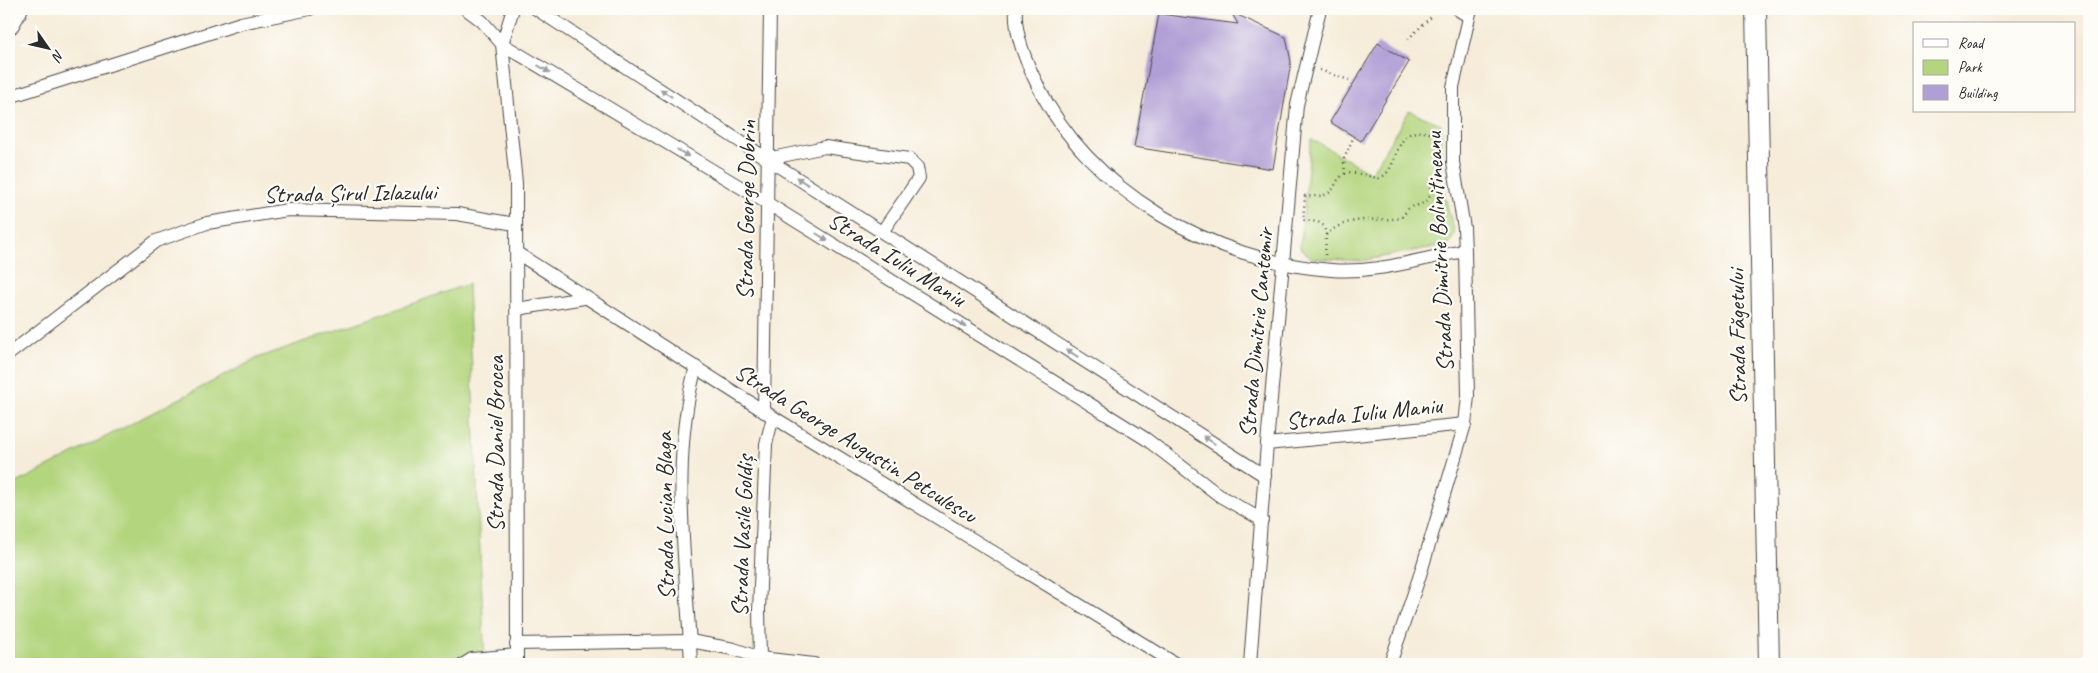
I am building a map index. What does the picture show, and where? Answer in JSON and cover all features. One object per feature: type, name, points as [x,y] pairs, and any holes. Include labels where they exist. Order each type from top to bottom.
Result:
[{"type":"main road","points":[[9,25],[18,9]]},
{"type":"main road","name":"Strada Făgetului","points":[[1756,9],[1769,664]]},
{"type":"street","points":[[9,97],[241,22],[310,9]]},
{"type":"street","name":"Strada Iuliu Maniu","points":[[466,9],[482,21],[502,44],[767,203],[1146,439],[1220,496],[1262,520]]},
{"type":"street","points":[[513,9],[502,44],[516,183],[515,224]]},
{"type":"street","name":"Strada Iuliu Maniu","points":[[536,9],[767,159],[1265,476]]},
{"type":"street","name":"Strada George Dobrin","points":[[769,415],[767,159],[770,9]]},
{"type":"street","points":[[1016,9],[1015,20],[1026,62],[1045,100],[1068,136],[1103,171],[1142,202],[1196,234],[1243,253],[1283,263],[1331,270],[1364,271],[1465,251]]},
{"type":"street","name":"Strada Dimitrie Cantemir","points":[[1250,664],[1297,105],[1320,9]]},
{"type":"street","name":"Strada Dimitrie Bolinitineanu","points":[[1390,664],[1420,575],[1465,424],[1468,396],[1465,251],[1464,228],[1453,162],[1453,87],[1465,11]]},
{"type":"street","points":[[767,159],[825,147],[909,159],[917,167],[919,178],[882,232]]},
{"type":"street","name":"Strada Șirul Izlazului","points":[[9,354],[156,241],[207,223],[288,210],[457,214],[515,224]]},
{"type":"street","name":"Strada Daniel Brocea","points":[[515,224],[517,253],[517,654]]},
{"type":"street","name":"Strada George Augustin Petculescu","points":[[517,253],[584,298],[696,367],[769,415],[1176,664]]},
{"type":"street","points":[[517,309],[584,298]]},
{"type":"street","name":"Strada Lucian Blaga","points":[[691,664],[682,490],[684,422],[696,367]]},
{"type":"street","name":"Strada Vasile Goldiș","points":[[762,661],[759,610],[766,444],[769,415]]},
{"type":"street","name":"Strada Iuliu Maniu","points":[[1267,444],[1465,424]]},
{"type":"street","name":"Strada Vasile Goldiș","points":[[464,664],[472,659],[517,654],[690,641],[734,649],[762,661],[814,664]]},
{"type":"path","points":[[1408,39],[1431,18]]},
{"type":"path","points":[[1320,70],[1349,80]]},
{"type":"path","points":[[1344,174],[1354,172],[1382,177],[1388,170],[1403,140],[1410,133],[1420,132],[1446,137]]},
{"type":"path","points":[[1325,262],[1326,235],[1324,226],[1321,223],[1303,220],[1305,196],[1321,198],[1327,195],[1344,174],[1344,159],[1353,138]]},
{"type":"path","points":[[1326,235],[1342,224],[1356,219],[1402,218],[1409,208],[1420,206],[1429,199],[1432,192],[1428,180]]},
{"type":"green space","points":[[1409,111],[1441,124],[1441,182],[1455,234],[1449,244],[1361,261],[1312,258],[1300,248],[1311,139],[1371,173]]},
{"type":"green space","points":[[468,284],[485,664],[9,664],[9,487],[260,357]]},
{"type":"building","points":[[1231,12],[1286,37],[1291,62],[1273,169],[1134,147],[1159,14],[1238,24]]},
{"type":"building","points":[[1378,43],[1409,62],[1361,141],[1330,122]]}]
